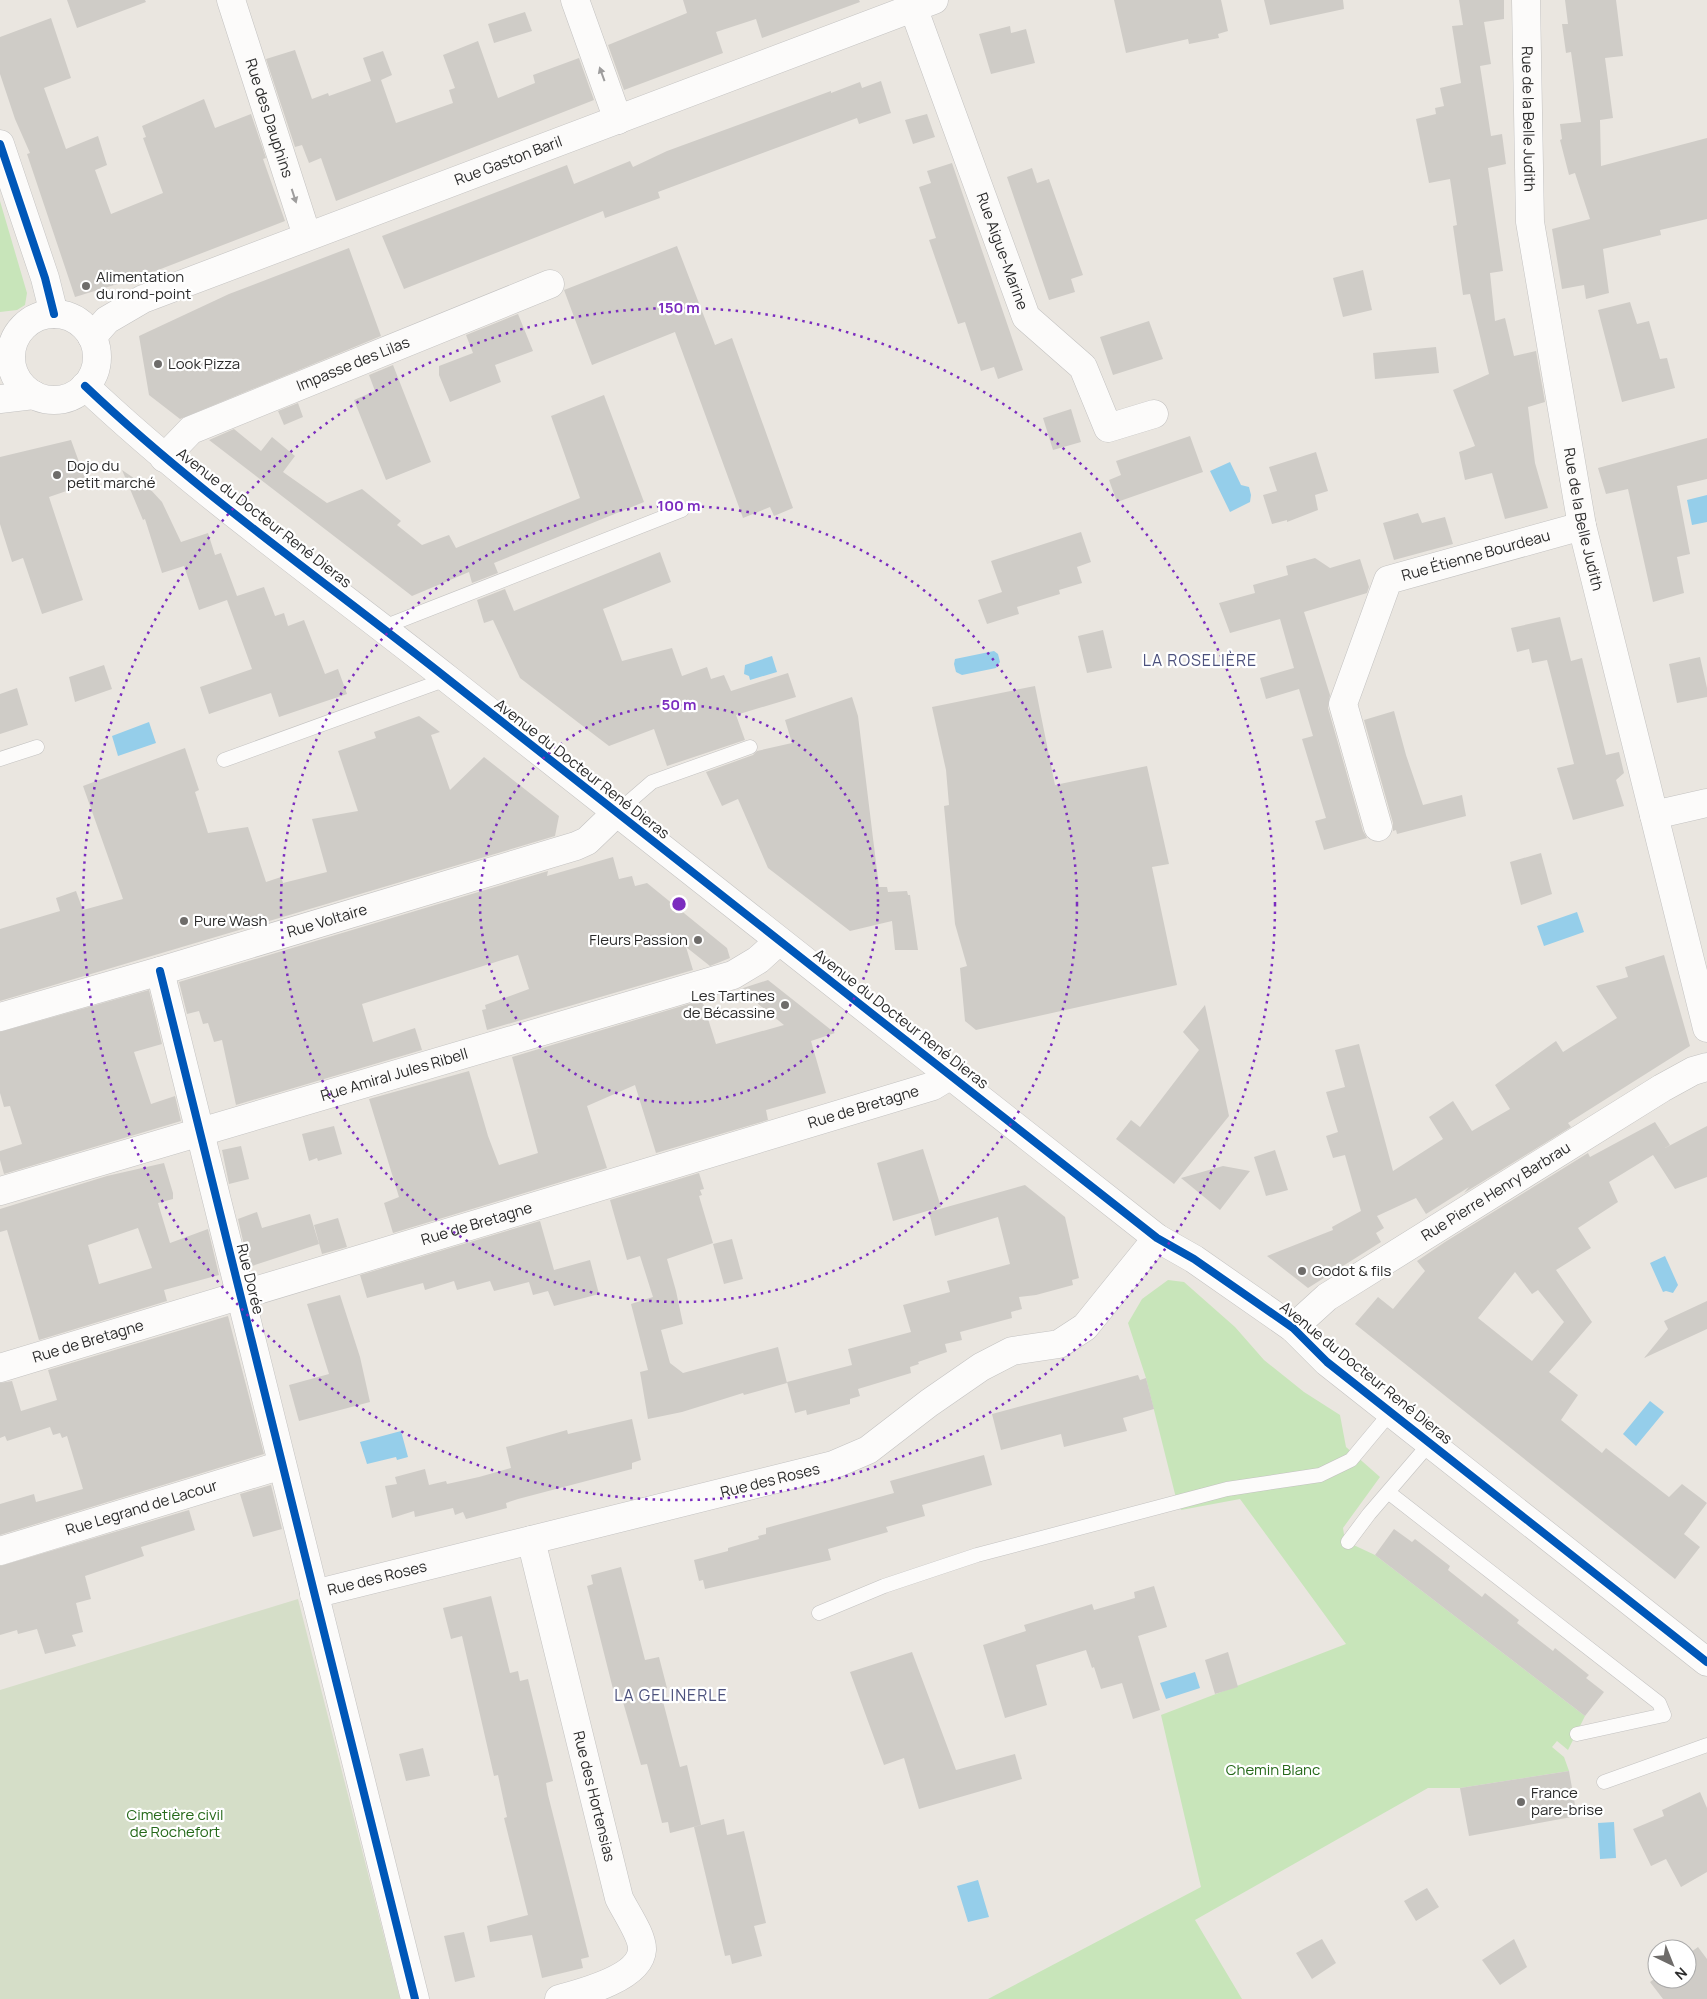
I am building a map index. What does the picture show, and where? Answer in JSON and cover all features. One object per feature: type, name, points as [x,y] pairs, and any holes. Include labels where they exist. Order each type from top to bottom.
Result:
[{"type":"street","name":"Rue des Dauphins","points":[[230,0],[307,236]]},
{"type":"street","points":[[575,0],[618,120]]},
{"type":"street","name":"Rue de la Belle Judith","points":[[1526,0],[1530,222],[1582,526],[1707,1028]]},
{"type":"street","name":"Rue Gaston Baril","points":[[92,337],[107,320],[143,299],[925,2]]},
{"type":"street","name":"Rue Aigue-Marine","points":[[925,2],[1026,317],[1083,367],[1108,428],[1154,414]]},
{"type":"street","points":[[0,144],[45,278],[54,314]]},
{"type":"street","name":"Impasse des Lilas","points":[[164,458],[191,430],[550,284]]},
{"type":"street","points":[[54,314],[70,317],[83,325],[92,337],[97,359],[93,374],[85,386],[64,399],[48,400],[34,395],[19,382],[12,369],[12,346],[9,334],[40,316],[54,314]]},
{"type":"street","name":"Avenue du Docteur René Dieras","points":[[85,386],[164,458],[616,814],[1157,1238],[1194,1259],[1293,1328],[1327,1362],[1707,1662]]},
{"type":"street","points":[[0,399],[34,395]]},
{"type":"street","name":"Rue Étienne Bourdeau","points":[[1378,827],[1343,704],[1388,580],[1582,526]]},
{"type":"street","points":[[1654,815],[1707,803]]},
{"type":"street","name":"Rue Voltaire","points":[[0,1017],[576,846],[587,841],[616,814]]},
{"type":"street","name":"Rue Amiral Jules Ribell","points":[[0,1191],[733,975],[758,960],[779,941]]},
{"type":"street","name":"Rue Dorée","points":[[160,971],[414,1999]]},
{"type":"street","name":"Rue Pierre Henry Barbrau","points":[[1293,1328],[1327,1297],[1662,1088],[1707,1066]]},
{"type":"street","name":"Rue de Bretagne","points":[[0,1368],[926,1088],[950,1075]]},
{"type":"street","name":"Rue des Roses","points":[[314,1594],[833,1465],[868,1450],[929,1403],[981,1367],[1012,1351],[1059,1344],[1085,1327],[1157,1238]]},
{"type":"street","name":"Rue Legrand de Lacour","points":[[0,1551],[282,1465]]},
{"type":"street","name":"Rue des Hortensias","points":[[531,1540],[617,1890],[626,1912],[640,1937],[642,1951],[637,1963],[628,1971],[603,1985],[559,1999]]},
{"type":"lane","points":[[381,628],[682,510]]},
{"type":"lane","points":[[224,760],[447,679]]},
{"type":"lane","points":[[616,814],[652,782],[750,746]]},
{"type":"lane","points":[[0,759],[37,747]]},
{"type":"lane","points":[[819,1613],[884,1586],[977,1555],[1227,1489],[1320,1475],[1351,1460],[1391,1412]]},
{"type":"lane","points":[[1348,1542],[1430,1443]]},
{"type":"lane","points":[[1388,1492],[1659,1703],[1664,1715],[1577,1734]]},
{"type":"lane","points":[[1604,1782],[1707,1745]]},
{"type":"green space","points":[[0,201],[27,293],[25,305],[17,310],[0,312]]},
{"type":"green space","name":"Chemin Blanc","points":[[1168,1280],[1184,1282],[1235,1327],[1264,1360],[1304,1392],[1340,1415],[1346,1447],[1380,1477],[1343,1528],[1345,1541],[1375,1555],[1585,1716],[1568,1750],[1557,1741],[1552,1747],[1564,1757],[1569,1771],[1460,1788],[1428,1788],[1195,1920],[1242,1999],[988,1999],[1201,1887],[1161,1715],[1346,1644],[1240,1499],[1181,1510],[1177,1502],[1146,1378],[1128,1323],[1142,1299]]},
{"type":"green space","name":"Cimetière civil de Rochefort","points":[[298,1599],[400,1999],[0,1999],[0,1690]]},
{"type":"water","points":[[1230,462],[1241,485],[1249,487],[1251,495],[1250,502],[1230,512],[1210,471]]},
{"type":"water","points":[[1707,495],[1707,522],[1692,525],[1687,500]]},
{"type":"water","points":[[994,651],[998,654],[1000,662],[996,668],[962,675],[956,672],[955,659]]},
{"type":"water","points":[[772,656],[777,672],[750,680],[749,676],[744,674],[745,665]]},
{"type":"water","points":[[149,722],[156,743],[118,756],[112,736]]},
{"type":"water","points":[[1577,912],[1584,932],[1544,946],[1537,926]]},
{"type":"water","points":[[1665,1256],[1678,1285],[1673,1293],[1663,1292],[1650,1263]]},
{"type":"water","points":[[1650,1401],[1664,1412],[1636,1446],[1623,1434]]},
{"type":"water","points":[[401,1431],[408,1457],[397,1460],[396,1457],[367,1464],[360,1442]]},
{"type":"water","points":[[1195,1672],[1200,1688],[1166,1699],[1160,1683]]},
{"type":"water","points":[[1614,1822],[1616,1858],[1600,1859],[1598,1823]]},
{"type":"water","points":[[978,1880],[989,1917],[968,1922],[957,1886]]},
{"type":"building","points":[[67,0],[145,0],[146,2],[77,28]]},
{"type":"building","points":[[683,0],[859,0],[860,2],[762,38],[756,19],[716,32],[723,53],[624,90],[608,45],[687,13]]},
{"type":"building","points":[[1114,0],[1221,0],[1228,31],[1218,34],[1219,38],[1189,44],[1188,39],[1126,53]]},
{"type":"building","points":[[1264,0],[1343,0],[1344,9],[1270,25]]},
{"type":"building","points":[[1459,0],[1504,0],[1504,19],[1484,22],[1491,64],[1480,66],[1491,136],[1502,134],[1506,164],[1488,168],[1503,271],[1490,273],[1495,321],[1505,318],[1514,356],[1536,351],[1545,402],[1528,407],[1535,463],[1548,508],[1505,519],[1492,473],[1465,480],[1459,452],[1475,446],[1453,390],[1489,374],[1470,294],[1463,295],[1453,226],[1457,225],[1450,179],[1429,183],[1416,119],[1436,114],[1435,108],[1444,106],[1440,88],[1461,83],[1452,26],[1463,25]]},
{"type":"building","points":[[1565,0],[1616,0],[1623,56],[1605,58],[1613,118],[1600,120],[1601,166],[1707,138],[1707,219],[1660,230],[1661,235],[1603,249],[1609,293],[1586,299],[1584,285],[1562,289],[1552,229],[1590,219],[1575,173],[1569,175],[1560,140],[1562,139],[1560,124],[1581,122],[1571,52],[1566,53],[1562,24],[1568,24]]},
{"type":"building","points":[[525,12],[532,31],[494,43],[488,24]]},
{"type":"building","points":[[51,18],[71,78],[44,88],[66,149],[98,136],[107,165],[95,170],[111,214],[163,193],[143,138],[146,137],[142,126],[204,99],[215,128],[251,114],[266,158],[263,159],[285,221],[140,277],[75,297],[27,154],[30,153],[15,119],[0,74],[0,37]]},
{"type":"building","points":[[1010,26],[1011,33],[1026,29],[1035,63],[991,74],[979,34]]},
{"type":"building","points":[[478,41],[498,98],[535,83],[533,75],[579,58],[594,100],[336,201],[321,158],[309,163],[302,145],[295,147],[266,59],[295,50],[312,99],[328,93],[329,96],[371,81],[363,58],[383,51],[392,75],[381,80],[396,123],[453,103],[449,90],[455,88],[443,55]]},
{"type":"building","points":[[881,81],[891,113],[859,124],[857,118],[658,192],[660,198],[605,218],[603,211],[404,289],[382,236],[567,165],[574,184],[630,161],[633,167],[667,151],[831,91],[831,93],[860,82],[862,88]]},
{"type":"building","points":[[927,114],[935,137],[913,144],[905,120]]},
{"type":"building","points":[[952,163],[1023,370],[998,379],[994,367],[981,371],[965,322],[958,324],[929,240],[936,238],[919,187],[931,183],[927,171]]},
{"type":"building","points":[[1032,168],[1037,183],[1049,179],[1083,275],[1071,279],[1075,292],[1049,300],[1007,177]]},
{"type":"building","points":[[677,246],[715,345],[732,338],[793,508],[774,516],[770,507],[743,518],[675,332],[592,365],[564,290]]},
{"type":"building","points":[[349,248],[381,336],[180,419],[149,395],[139,336],[229,294]]},
{"type":"building","points":[[1363,270],[1372,310],[1343,317],[1333,278]]},
{"type":"building","points":[[1630,302],[1637,324],[1649,321],[1660,359],[1667,358],[1675,388],[1622,402],[1598,310]]},
{"type":"building","points":[[518,314],[533,351],[495,365],[501,382],[450,402],[439,375],[439,366],[473,353],[466,335]]},
{"type":"building","points":[[1149,321],[1163,359],[1113,375],[1100,337]]},
{"type":"building","points":[[1436,347],[1439,373],[1375,379],[1373,353]]},
{"type":"building","points":[[393,365],[431,462],[386,480],[354,400],[375,391],[369,375]]},
{"type":"building","points":[[604,395],[644,502],[494,563],[498,573],[472,583],[469,572],[412,596],[209,440],[234,429],[261,451],[272,437],[295,456],[283,472],[327,503],[362,489],[401,521],[397,525],[422,545],[449,535],[456,548],[580,498],[551,416]]},
{"type":"building","points":[[298,403],[303,417],[284,425],[278,411]]},
{"type":"building","points":[[1071,409],[1081,442],[1053,450],[1043,418]]},
{"type":"building","points":[[1190,436],[1203,472],[1117,502],[1109,480],[1121,475],[1116,461]]},
{"type":"building","points":[[1707,438],[1707,479],[1677,486],[1690,554],[1677,557],[1684,593],[1653,602],[1628,489],[1606,494],[1598,468]]},
{"type":"building","points":[[71,440],[87,484],[49,497],[83,600],[42,614],[23,558],[12,562],[0,524],[0,457]]},
{"type":"building","points":[[1316,452],[1328,491],[1315,495],[1318,510],[1287,522],[1287,520],[1272,524],[1263,495],[1277,491],[1269,467]]},
{"type":"building","points":[[122,470],[150,489],[162,502],[181,542],[208,533],[215,555],[221,553],[237,596],[264,587],[275,616],[284,613],[288,626],[304,620],[325,674],[338,669],[347,694],[279,717],[271,693],[209,714],[200,687],[252,669],[227,600],[199,610],[184,566],[162,573],[145,519],[143,520]]},
{"type":"building","points":[[1418,513],[1422,523],[1445,517],[1453,544],[1394,560],[1383,523]]},
{"type":"building","points":[[1081,532],[1091,562],[1077,567],[1082,583],[1059,590],[1060,594],[1017,607],[1019,614],[987,624],[978,600],[1002,592],[991,561]]},
{"type":"building","points":[[660,552],[671,582],[603,609],[622,661],[672,648],[682,676],[707,667],[711,679],[724,675],[731,691],[788,673],[796,697],[736,715],[745,740],[667,766],[654,729],[609,746],[520,678],[493,620],[484,623],[477,600],[505,589],[514,611]]},
{"type":"building","points":[[1315,558],[1330,568],[1360,559],[1369,587],[1367,593],[1304,612],[1330,695],[1328,708],[1363,831],[1367,838],[1324,850],[1315,821],[1326,818],[1302,739],[1313,736],[1299,689],[1266,699],[1260,678],[1294,668],[1280,619],[1230,633],[1219,603],[1255,593],[1253,585],[1288,575],[1286,566]]},
{"type":"building","points":[[1560,617],[1571,661],[1582,658],[1606,755],[1619,752],[1624,773],[1616,780],[1624,806],[1573,820],[1557,768],[1574,764],[1547,660],[1532,663],[1529,649],[1517,652],[1511,628]]},
{"type":"building","points":[[1103,630],[1112,668],[1087,673],[1078,636]]},
{"type":"building","points":[[1700,657],[1707,688],[1707,697],[1677,703],[1669,664]]},
{"type":"building","points":[[104,665],[112,689],[75,702],[69,677]]},
{"type":"building","points":[[1035,686],[1055,785],[1147,766],[1169,864],[1152,867],[1177,985],[976,1030],[965,1021],[960,968],[967,966],[955,924],[944,806],[949,805],[946,770],[932,707]]},
{"type":"building","points":[[17,688],[28,725],[0,734],[0,694]]},
{"type":"building","points":[[852,697],[858,716],[879,887],[887,887],[888,892],[907,891],[908,895],[910,895],[918,950],[895,950],[892,921],[850,931],[768,868],[738,799],[722,806],[706,772],[753,755],[757,751],[792,743],[785,720]]},
{"type":"building","points":[[1394,711],[1406,755],[1423,805],[1462,795],[1466,816],[1397,834],[1396,830],[1393,831],[1393,823],[1364,720]]},
{"type":"building","points":[[419,716],[440,732],[431,735],[450,790],[484,757],[559,816],[555,836],[0,1001],[0,929],[60,911],[56,898],[76,891],[83,910],[123,899],[83,786],[185,748],[199,790],[195,792],[208,833],[248,827],[266,882],[281,877],[283,883],[327,872],[312,819],[358,811],[338,751],[376,738],[374,732]]},
{"type":"building","points":[[1541,853],[1552,894],[1521,905],[1510,862]]},
{"type":"building","points":[[613,857],[619,879],[632,876],[635,886],[647,883],[727,948],[730,958],[710,966],[686,947],[693,970],[487,1030],[482,1010],[486,1009],[485,1005],[529,989],[518,955],[362,1004],[373,1042],[415,1028],[422,1050],[236,1105],[222,1040],[214,1042],[208,1023],[203,1024],[199,1011],[187,1014],[179,982],[548,871],[547,876]]},
{"type":"building","points":[[1664,955],[1690,1046],[1568,1123],[1571,1127],[1464,1193],[1469,1187],[1426,1214],[1416,1198],[1377,1216],[1384,1228],[1376,1233],[1381,1242],[1308,1288],[1267,1256],[1333,1230],[1332,1227],[1361,1211],[1345,1155],[1333,1158],[1326,1136],[1338,1132],[1326,1092],[1345,1087],[1335,1050],[1359,1044],[1393,1171],[1443,1139],[1429,1117],[1453,1101],[1472,1131],[1510,1109],[1495,1085],[1556,1041],[1563,1052],[1617,1018],[1596,986],[1628,977],[1625,967]]},
{"type":"building","points":[[768,980],[835,1033],[811,1041],[826,1093],[766,1110],[768,1120],[656,1153],[635,1085],[587,1106],[607,1168],[393,1233],[384,1203],[399,1197],[369,1099],[469,1071],[488,1136],[499,1165],[538,1153],[512,1057],[702,1000],[716,1044],[784,1025],[740,989]]},
{"type":"building","points":[[149,990],[162,1044],[134,1052],[151,1104],[175,1096],[181,1121],[4,1174],[0,1160],[0,1151],[22,1144],[10,1106],[4,1107],[0,1093],[0,1032]]},
{"type":"building","points":[[1205,1005],[1229,1116],[1174,1184],[1116,1139],[1131,1120],[1140,1127],[1199,1050],[1183,1032]]},
{"type":"building","points":[[1655,1122],[1670,1145],[1665,1148],[1707,1126],[1707,1177],[1675,1189],[1653,1155],[1609,1182],[1618,1202],[1578,1228],[1591,1248],[1556,1270],[1592,1322],[1549,1372],[1578,1395],[1561,1420],[1602,1453],[1606,1448],[1669,1497],[1682,1484],[1707,1503],[1684,1534],[1700,1547],[1675,1579],[1355,1324],[1378,1297],[1393,1309],[1425,1271],[1417,1261],[1588,1153],[1590,1157]],"holes":[[[1515,1272],[1532,1294],[1538,1290],[1564,1322],[1532,1361],[1478,1318]]]},
{"type":"building","points":[[334,1126],[342,1154],[318,1161],[317,1158],[309,1161],[302,1134]]},
{"type":"building","points":[[241,1146],[249,1179],[229,1184],[222,1150]]},
{"type":"building","points":[[923,1149],[941,1207],[893,1221],[877,1163]]},
{"type":"building","points":[[1275,1150],[1288,1190],[1266,1196],[1254,1157]]},
{"type":"building","points":[[164,1163],[173,1199],[158,1203],[170,1243],[208,1229],[219,1275],[164,1290],[167,1301],[39,1340],[7,1230],[0,1232],[0,1209],[107,1176]],"holes":[[[138,1228],[152,1268],[99,1284],[88,1245]]]},
{"type":"building","points":[[1223,1166],[1250,1171],[1220,1210],[1181,1178]]},
{"type":"building","points":[[699,1173],[704,1189],[700,1190],[702,1195],[699,1196],[713,1243],[667,1259],[683,1324],[661,1330],[670,1363],[683,1373],[778,1347],[787,1383],[744,1395],[743,1393],[682,1412],[648,1419],[640,1372],[648,1370],[631,1304],[653,1297],[640,1256],[627,1260],[610,1200]]},
{"type":"building","points":[[1025,1185],[1065,1217],[1079,1278],[1072,1280],[1073,1285],[1036,1295],[1019,1297],[1022,1309],[1011,1312],[1012,1318],[960,1332],[962,1340],[945,1344],[947,1352],[918,1362],[919,1364],[910,1367],[911,1373],[858,1389],[860,1396],[850,1399],[850,1404],[807,1415],[806,1410],[795,1413],[787,1382],[852,1365],[848,1349],[911,1332],[903,1305],[950,1292],[947,1281],[1010,1264],[998,1217],[935,1236],[929,1212]]},
{"type":"building","points":[[257,1212],[262,1228],[310,1214],[319,1244],[249,1267],[238,1219]]},
{"type":"building","points":[[338,1218],[347,1247],[322,1254],[314,1225]]},
{"type":"building","points":[[540,1221],[554,1270],[590,1260],[599,1294],[554,1306],[548,1291],[533,1295],[529,1282],[494,1291],[490,1281],[457,1290],[454,1281],[425,1290],[423,1283],[367,1298],[360,1275]]},
{"type":"building","points":[[732,1239],[743,1279],[724,1284],[713,1244]]},
{"type":"building","points":[[340,1295],[360,1357],[370,1402],[299,1421],[289,1385],[329,1374],[307,1304]]},
{"type":"building","points":[[1707,1301],[1707,1329],[1644,1358],[1668,1329],[1664,1321]]},
{"type":"building","points":[[228,1316],[264,1454],[0,1535],[0,1504],[34,1494],[36,1502],[83,1489],[67,1436],[62,1438],[60,1433],[53,1435],[50,1427],[7,1441],[5,1436],[0,1438],[0,1383],[12,1381],[21,1411],[57,1400],[48,1370]]},
{"type":"building","points":[[1138,1375],[1140,1380],[1146,1378],[1154,1409],[1123,1418],[1127,1431],[1064,1447],[1061,1434],[1001,1450],[992,1414]]},
{"type":"building","points":[[632,1419],[641,1460],[632,1463],[632,1469],[518,1499],[506,1503],[507,1508],[466,1519],[463,1512],[455,1515],[453,1508],[415,1517],[414,1511],[392,1518],[385,1486],[397,1484],[395,1477],[425,1469],[429,1485],[446,1481],[447,1484],[479,1477],[511,1468],[506,1447],[567,1430],[568,1434]]},
{"type":"building","points":[[984,1455],[992,1485],[922,1505],[925,1516],[886,1527],[888,1532],[828,1549],[831,1560],[705,1589],[703,1580],[699,1581],[694,1560],[728,1551],[728,1548],[759,1539],[758,1536],[766,1534],[766,1528],[894,1493],[890,1481]]},
{"type":"building","points":[[271,1485],[282,1529],[253,1537],[240,1494]]},
{"type":"building","points":[[189,1510],[195,1530],[141,1547],[144,1556],[85,1576],[91,1599],[76,1603],[83,1632],[72,1635],[76,1646],[45,1654],[37,1629],[18,1634],[17,1630],[0,1635],[0,1566]]},
{"type":"building","points":[[1394,1529],[1412,1542],[1415,1539],[1450,1566],[1448,1570],[1482,1597],[1485,1593],[1519,1620],[1517,1623],[1553,1651],[1555,1648],[1589,1675],[1586,1678],[1604,1692],[1585,1716],[1375,1555]]},
{"type":"building","points":[[621,1567],[645,1660],[659,1657],[667,1688],[660,1690],[680,1767],[687,1765],[701,1825],[670,1833],[668,1822],[662,1823],[647,1764],[641,1765],[619,1688],[613,1689],[587,1586],[593,1584],[591,1575]]},
{"type":"building","points":[[1154,1586],[1167,1627],[1138,1636],[1160,1710],[1133,1719],[1122,1683],[1101,1689],[1086,1650],[1036,1665],[1047,1705],[1005,1718],[983,1645],[1026,1631],[1024,1625],[1092,1604],[1094,1610],[1135,1598],[1134,1592]]},
{"type":"building","points":[[491,1596],[510,1673],[518,1671],[520,1681],[528,1679],[553,1781],[546,1783],[548,1795],[589,1957],[581,1959],[583,1968],[542,1978],[532,1935],[490,1942],[487,1926],[528,1915],[504,1818],[507,1817],[498,1775],[494,1776],[462,1636],[451,1639],[443,1608]]},
{"type":"building","points":[[912,1652],[956,1770],[1015,1754],[1022,1779],[919,1809],[904,1758],[884,1765],[850,1672]]},
{"type":"building","points":[[1228,1652],[1238,1687],[1215,1694],[1205,1660]]},
{"type":"building","points":[[423,1748],[430,1776],[406,1781],[399,1754]]},
{"type":"building","points":[[1569,1771],[1577,1816],[1469,1836],[1460,1788]]},
{"type":"building","points":[[1700,1792],[1707,1808],[1707,1872],[1681,1887],[1666,1859],[1651,1866],[1633,1829],[1664,1816],[1662,1810]]},
{"type":"building","points":[[724,1819],[727,1835],[744,1831],[766,1923],[754,1926],[762,1956],[732,1964],[730,1955],[725,1956],[694,1827]]},
{"type":"building","points":[[1427,1888],[1439,1907],[1416,1921],[1404,1901]]},
{"type":"building","points":[[464,1932],[475,1977],[455,1982],[444,1936]]},
{"type":"building","points":[[1322,1939],[1336,1963],[1312,1979],[1296,1953]]},
{"type":"building","points":[[1514,1939],[1527,1967],[1500,1985],[1482,1960]]},
{"type":"building","points":[[1697,1948],[1707,1959],[1707,1999],[1663,1999],[1655,1989],[1697,1989]]},
{"type":"cycle path","points":[[0,144],[45,278],[54,314]]},
{"type":"cycle path","points":[[85,386],[172,463],[264,537],[449,680],[1157,1238],[1194,1259],[1293,1328],[1327,1362],[1707,1662]]},
{"type":"cycle path","points":[[160,971],[415,1999]]},
{"type":"place","name":"Alimentation du rond-point","points":[[86,286]]},
{"type":"place","name":"Look Pizza","points":[[158,364]]},
{"type":"place","name":"Dojo du petit marché","points":[[57,475]]},
{"type":"place","name":"Pure Wash","points":[[184,921]]},
{"type":"place","name":"Fleurs Passion","points":[[698,940]]},
{"type":"place","name":"Les Tartines de Bécassine","points":[[785,1005]]},
{"type":"place","name":"Godot & fils","points":[[1302,1271]]},
{"type":"place","name":"France pare-brise","points":[[1521,1802]]},
{"type":"district","name":"LA ROSELIÈRE","points":[[1200,660]]},
{"type":"district","name":"LA GELINERLE","points":[[671,1695]]}]
